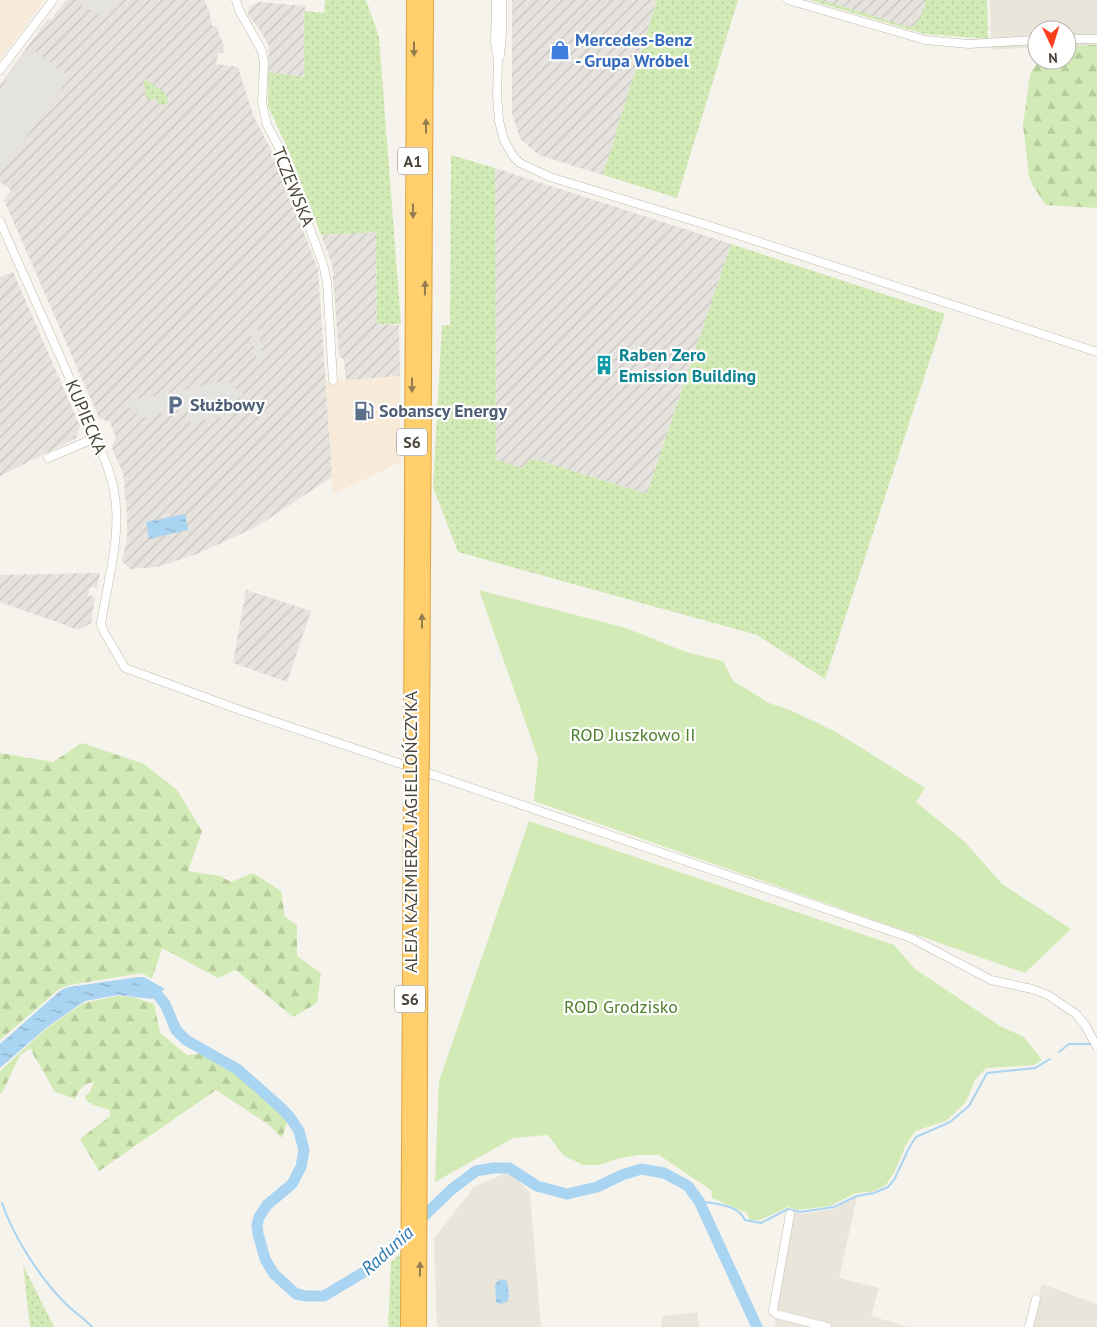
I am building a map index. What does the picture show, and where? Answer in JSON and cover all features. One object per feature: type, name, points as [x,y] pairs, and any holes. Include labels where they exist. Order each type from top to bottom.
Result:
[{"type":"highway","name":"A1","points":[[414,0],[418,336]]},
{"type":"highway","name":"A1","points":[[418,336],[426,0]]},
{"type":"highway","name":"ALEJA KAZIMIERZA JAGIELLOŃCZYKA","points":[[408,1327],[414,1248],[415,1204],[416,792],[412,759],[418,336]]},
{"type":"highway","name":"ALEJA KAZIMIERZA JAGIELLOŃCZYKA","points":[[414,1248],[419,1327]]},
{"type":"street","points":[[0,70],[53,0]]},
{"type":"street","name":"TCZEWSKA","points":[[236,0],[239,10],[262,51],[264,64],[262,104],[265,120],[281,151],[323,264],[333,380]]},
{"type":"street","points":[[496,0],[495,43],[498,60],[499,122],[504,140],[513,156],[520,163],[550,176],[1097,352]]},
{"type":"street","points":[[498,60],[502,39],[502,0]]},
{"type":"street","points":[[788,0],[925,40],[969,44],[1027,41]]},
{"type":"street","points":[[1077,39],[1097,38]]},
{"type":"street","name":"KUPIECKA","points":[[0,221],[95,438],[112,485],[116,532],[101,624],[125,668],[240,710],[412,759]]},
{"type":"street","points":[[48,458],[95,438]]},
{"type":"street","points":[[428,773],[911,938],[992,980],[1032,989],[1048,995],[1076,1014],[1085,1025],[1097,1047]]},
{"type":"street","points":[[790,1214],[774,1311],[776,1314],[827,1327]]},
{"type":"street","points":[[1029,1327],[1036,1299]]},
{"type":"shaded area","points":[[0,0],[44,0],[0,60]]},
{"type":"shaded area","points":[[66,0],[204,0],[209,10],[212,26],[216,26],[224,46],[223,53],[218,53],[216,64],[238,67],[253,115],[275,158],[318,269],[332,477],[256,527],[197,554],[157,567],[130,569],[122,561],[127,540],[127,514],[123,473],[112,448],[116,437],[110,422],[99,418],[4,200],[11,190],[0,182],[0,84],[48,19],[51,20]]},
{"type":"shaded area","points":[[82,0],[116,0],[102,18],[80,3]]},
{"type":"shaded area","points":[[512,0],[657,0],[603,175],[539,155],[520,139],[512,113]]},
{"type":"shaded area","points":[[810,0],[956,0],[925,34]]},
{"type":"shaded area","points":[[990,0],[1097,0],[1097,45],[1077,46],[1077,20],[1027,20],[1027,48],[991,50]]},
{"type":"shaded area","points":[[259,2],[305,6],[304,77],[268,72],[269,46],[258,27],[248,15],[249,7]]},
{"type":"shaded area","points":[[34,50],[70,77],[0,173],[0,89],[27,52],[31,53]]},
{"type":"shaded area","points":[[495,168],[731,244],[647,494],[534,459],[522,468],[495,460]]},
{"type":"shaded area","points":[[376,232],[377,324],[399,325],[400,376],[346,380],[344,360],[339,355],[332,264],[321,235]]},
{"type":"shaded area","points":[[13,272],[80,426],[76,438],[0,476],[0,277]]},
{"type":"shaded area","points":[[250,329],[258,329],[264,359],[258,366]]},
{"type":"shaded area","name":"Sobanscy Energy","points":[[400,376],[401,462],[333,494],[326,381]]},
{"type":"shaded area","name":"Służbowy","points":[[227,381],[245,396],[223,401],[224,417],[190,423],[187,408],[142,418],[124,402]]},
{"type":"shaded area","points":[[100,573],[97,588],[90,587],[88,595],[95,597],[91,623],[79,630],[0,602],[0,575]]},
{"type":"shaded area","points":[[246,590],[311,611],[287,682],[233,663]]},
{"type":"shaded area","points":[[504,1174],[512,1174],[530,1193],[541,1327],[437,1327],[434,1239],[474,1187]]},
{"type":"shaded area","points":[[857,1197],[839,1278],[879,1288],[871,1316],[908,1327],[776,1327],[775,1320],[794,1212],[801,1214],[834,1209]]},
{"type":"shaded area","points":[[1042,1284],[1097,1304],[1097,1327],[1031,1327]]},
{"type":"shaded area","points":[[697,1312],[699,1327],[661,1327],[663,1316]]},
{"type":"green space","points":[[325,0],[366,0],[379,37],[401,324],[377,324],[376,232],[321,235],[290,154],[268,106],[268,72],[304,77],[304,11],[324,13]]},
{"type":"green space","points":[[657,0],[738,0],[677,198],[603,175]]},
{"type":"green space","points":[[810,0],[821,0],[909,27],[919,20],[926,0],[987,0],[988,39],[925,34]]},
{"type":"green space","points":[[1097,45],[1097,208],[1046,205],[1033,186],[1029,176],[1023,125],[1030,74],[1033,70],[1077,70],[1077,46]]},
{"type":"green space","points":[[145,79],[166,94],[168,104],[158,105],[157,99],[147,100],[143,80]]},
{"type":"green space","points":[[451,155],[495,168],[496,460],[522,468],[529,460],[534,459],[647,494],[731,244],[945,314],[825,679],[757,635],[458,552],[433,487],[442,325],[450,325]]},
{"type":"green space","name":"ROD Juszkowo II","points":[[479,590],[626,628],[686,652],[723,661],[733,681],[769,703],[790,710],[836,732],[925,788],[916,802],[965,842],[1002,884],[1071,929],[1025,973],[534,801],[538,758]]},
{"type":"green space","points":[[82,743],[144,764],[177,790],[202,831],[188,871],[220,876],[231,882],[253,873],[281,891],[285,917],[297,925],[297,956],[321,973],[317,1003],[293,1017],[236,970],[218,978],[162,948],[152,979],[142,973],[69,985],[59,989],[0,1040],[0,753],[53,762]]},
{"type":"green space","name":"ROD Grodzisko","points":[[529,821],[894,945],[915,969],[1000,1026],[1024,1037],[1042,1060],[1034,1065],[986,1068],[975,1080],[966,1102],[946,1121],[915,1131],[906,1145],[894,1173],[885,1186],[871,1192],[856,1193],[830,1206],[798,1210],[788,1207],[760,1220],[750,1220],[747,1213],[712,1198],[711,1190],[659,1155],[638,1155],[599,1165],[583,1165],[563,1155],[548,1135],[513,1138],[435,1182],[439,1081]]},
{"type":"green space","points":[[118,996],[133,997],[154,1004],[160,1033],[187,1055],[206,1053],[237,1069],[289,1116],[282,1138],[269,1125],[216,1090],[99,1171],[80,1139],[110,1116],[110,1110],[93,1105],[87,1101],[85,1096],[90,1092],[94,1082],[82,1087],[75,1099],[55,1092],[31,1049],[29,1049],[20,1055],[0,1094],[0,1071],[47,1028],[84,1003]]},
{"type":"green space","points":[[402,1253],[401,1327],[388,1327],[391,1262]]},
{"type":"green space","points":[[23,1265],[54,1327],[30,1327]]},
{"type":"water","points":[[185,514],[188,530],[149,539],[146,522]]},
{"type":"water","points":[[144,977],[165,989],[152,999],[118,995],[85,1001],[46,1028],[0,1068],[0,1044],[61,990],[69,987]]},
{"type":"water","points":[[500,1279],[507,1281],[509,1296],[507,1302],[500,1304],[496,1302],[495,1284]]},
{"type":"waterway","name":"Radunia","points":[[144,988],[157,994],[165,1004],[176,1030],[186,1040],[237,1069],[278,1105],[289,1116],[299,1131],[304,1150],[301,1167],[292,1184],[267,1205],[259,1217],[257,1225],[265,1259],[274,1274],[296,1294],[324,1296],[369,1269],[452,1189],[476,1171],[509,1168],[537,1186],[567,1194],[597,1187],[622,1175],[641,1169],[664,1173],[688,1186],[699,1201],[757,1327]]},
{"type":"waterway","points":[[1059,1052],[1069,1044],[1091,1044]]},
{"type":"waterway","points":[[699,1201],[732,1208],[742,1215],[745,1220],[761,1223],[788,1209],[800,1212],[834,1207],[857,1196],[874,1193],[888,1187],[894,1180],[916,1137],[950,1122],[969,1106],[987,1073],[1035,1068],[1050,1059]]},
{"type":"waterway","points":[[2,1203],[13,1229],[36,1268],[63,1301],[92,1327]]},
{"type":"place","name":"Mercedes-Benz - Grupa Wróbel","points":[[560,50]]},
{"type":"place","name":"Raben Zero Emission Building","points":[[604,365]]},
{"type":"place","name":"Służbowy","points":[[175,405]]},
{"type":"place","name":"Sobanscy Energy","points":[[364,411]]}]
